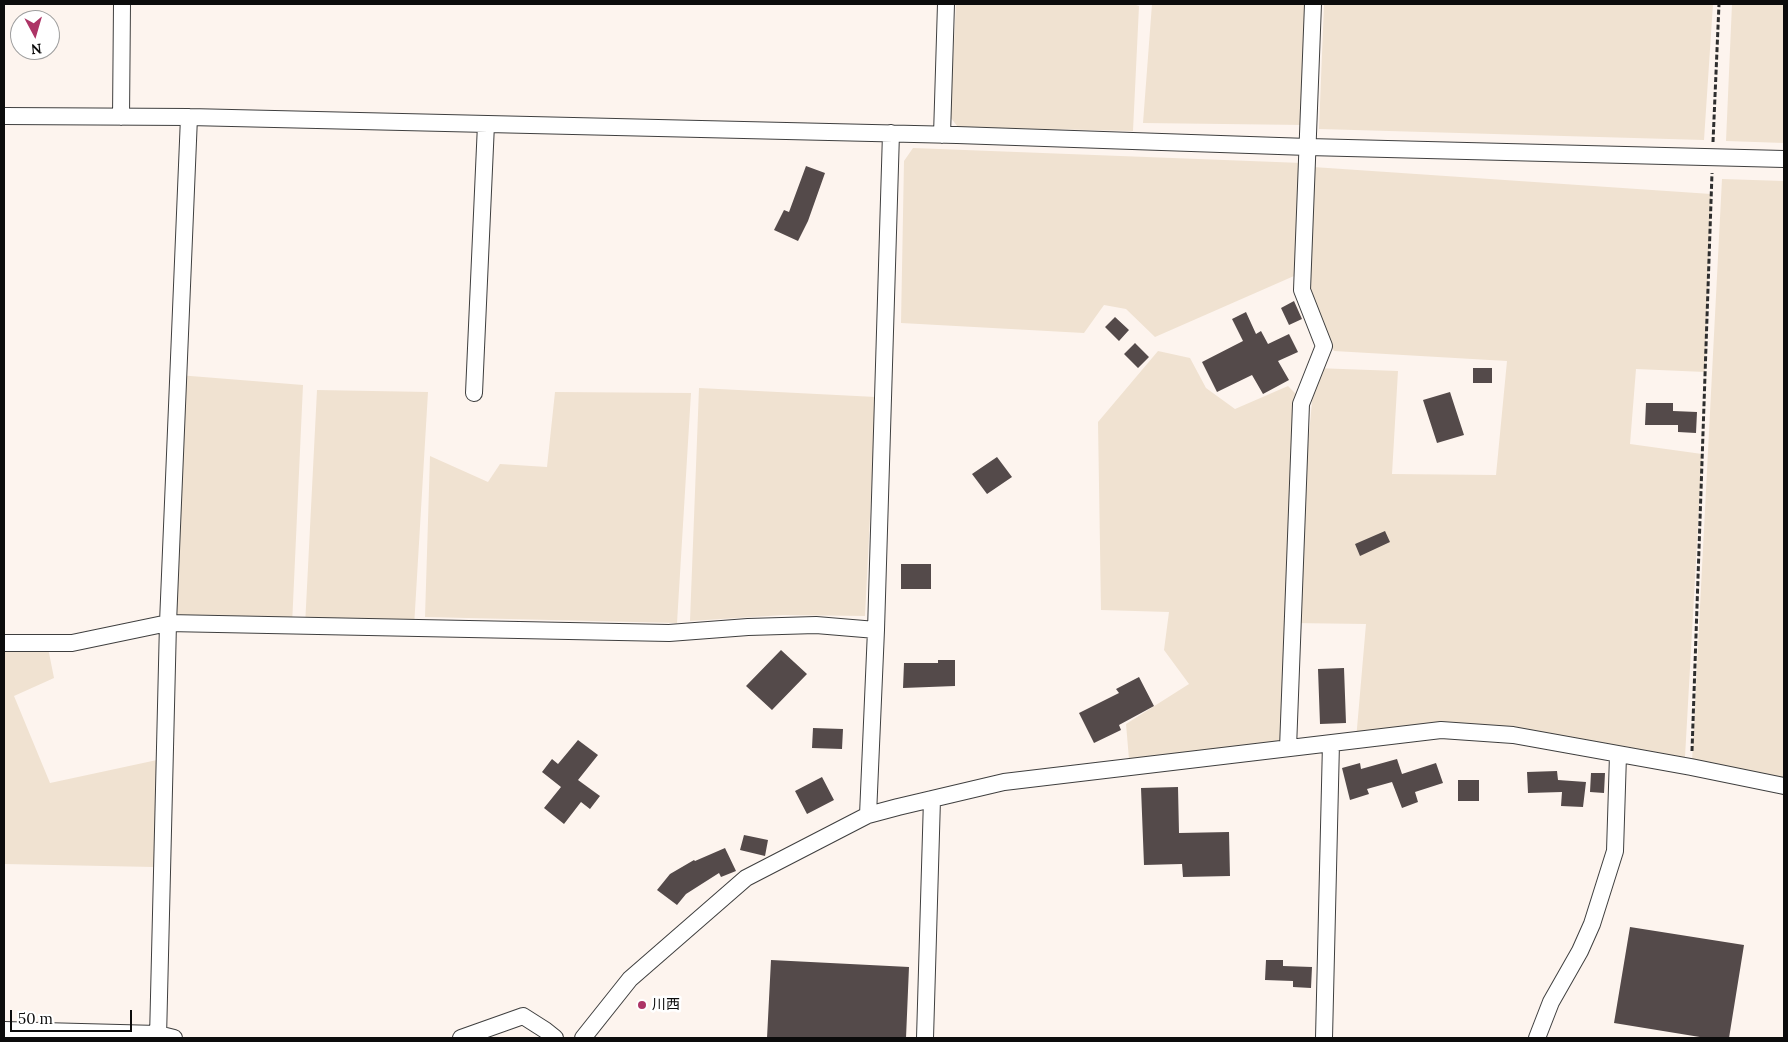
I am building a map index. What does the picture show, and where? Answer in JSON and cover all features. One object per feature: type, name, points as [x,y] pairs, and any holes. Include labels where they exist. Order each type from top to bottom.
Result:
[{"type":"street","points":[[121,117],[122,4]]},
{"type":"street","points":[[942,135],[946,4]]},
{"type":"street","points":[[1288,748],[1301,404],[1324,346],[1302,290],[1313,4]]},
{"type":"street","points":[[4,116],[189,117],[891,133],[1308,147],[1784,159]]},
{"type":"street","points":[[4,1030],[163,1037],[168,623],[189,117]]},
{"type":"street","points":[[474,393],[486,124]]},
{"type":"street","points":[[868,815],[876,630],[891,133]]},
{"type":"street","points":[[4,643],[72,643],[168,623],[669,633],[748,627],[816,625],[876,630]]},
{"type":"street","points":[[583,1038],[630,979],[746,878],[868,815],[1004,782],[1441,730],[1513,735],[1784,786]]},
{"type":"street","points":[[1324,1038],[1332,743]]},
{"type":"street","points":[[1537,1038],[1551,1002],[1580,951],[1592,924],[1615,851],[1618,755]]},
{"type":"street","points":[[925,1038],[932,799]]},
{"type":"street","points":[[461,1038],[523,1016],[555,1038]]},
{"type":"path","points":[[1691,767],[1719,4]]},
{"type":"shaded area","points":[[956,4],[1133,4],[1139,6],[1133,131],[958,127],[950,117]]},
{"type":"shaded area","points":[[1152,4],[1310,4],[1304,125],[1143,123]]},
{"type":"shaded area","points":[[1324,4],[1713,4],[1704,140],[1319,129]]},
{"type":"shaded area","points":[[1732,4],[1784,4],[1784,143],[1726,141]]},
{"type":"shaded area","points":[[913,148],[1302,163],[1294,276],[1155,337],[1126,309],[1104,305],[1084,333],[901,323],[904,161]]},
{"type":"shaded area","points":[[1313,167],[1711,194],[1705,372],[1636,369],[1630,444],[1702,454],[1685,757],[1445,729],[1356,740],[1366,624],[1292,623],[1315,368],[1398,371],[1392,474],[1496,475],[1507,361],[1334,351],[1308,298]]},
{"type":"shaded area","points":[[1722,179],[1784,181],[1784,780],[1692,762]]},
{"type":"shaded area","points":[[1158,351],[1190,358],[1206,388],[1235,409],[1288,386],[1299,397],[1286,741],[1129,759],[1126,724],[1189,684],[1164,650],[1169,612],[1101,610],[1098,422]]},
{"type":"shaded area","points":[[178,375],[303,385],[292,625],[168,623]]},
{"type":"shaded area","points":[[699,388],[876,397],[865,616],[784,615],[690,621]]},
{"type":"shaded area","points":[[317,390],[428,392],[414,627],[305,626]]},
{"type":"shaded area","points":[[555,392],[691,393],[677,623],[425,617],[430,456],[488,482],[500,464],[547,467]]},
{"type":"shaded area","points":[[4,648],[48,648],[54,678],[14,696],[50,783],[157,760],[154,867],[4,864]]},
{"type":"building","points":[[806,166],[825,173],[808,221],[798,241],[774,230],[784,210],[789,212]]},
{"type":"building","points":[[1294,301],[1302,319],[1289,325],[1281,308]]},
{"type":"building","points":[[1246,312],[1256,334],[1261,331],[1268,344],[1289,334],[1298,352],[1278,361],[1289,380],[1263,394],[1252,375],[1217,392],[1202,362],[1243,341],[1232,319]]},
{"type":"building","points":[[1115,317],[1129,330],[1119,341],[1105,327]]},
{"type":"building","points":[[1135,343],[1149,357],[1138,368],[1124,354]]},
{"type":"building","points":[[1473,368],[1492,368],[1492,383],[1473,383]]},
{"type":"building","points":[[1450,392],[1464,435],[1437,443],[1423,400]]},
{"type":"building","points":[[1646,403],[1673,403],[1673,411],[1697,412],[1696,433],[1678,432],[1678,425],[1645,425]]},
{"type":"building","points":[[997,457],[1012,477],[987,494],[972,474]]},
{"type":"building","points":[[1385,531],[1390,542],[1360,556],[1355,544]]},
{"type":"building","points":[[901,564],[931,564],[931,589],[901,589]]},
{"type":"building","points":[[781,650],[807,674],[772,710],[746,686]]},
{"type":"building","points":[[938,660],[955,660],[955,686],[903,688],[904,663],[938,663]]},
{"type":"building","points":[[1344,668],[1346,723],[1320,724],[1318,669]]},
{"type":"building","points":[[1139,677],[1154,706],[1119,725],[1121,730],[1094,743],[1079,713],[1119,693],[1116,689]]},
{"type":"building","points":[[813,728],[843,729],[842,749],[812,748]]},
{"type":"building","points":[[578,740],[598,755],[578,780],[600,796],[590,809],[581,802],[564,824],[544,808],[561,787],[542,772],[552,759],[558,764]]},
{"type":"building","points":[[1397,759],[1402,774],[1436,763],[1443,783],[1415,792],[1418,802],[1402,808],[1392,782],[1367,789],[1369,794],[1350,800],[1342,768],[1360,763],[1361,769]]},
{"type":"building","points":[[1557,771],[1558,780],[1586,782],[1583,807],[1561,806],[1562,792],[1528,793],[1527,772]]},
{"type":"building","points":[[1591,773],[1605,773],[1604,793],[1590,792]]},
{"type":"building","points":[[822,777],[834,800],[807,814],[795,791]]},
{"type":"building","points":[[1458,780],[1479,780],[1479,801],[1458,801]]},
{"type":"building","points":[[1178,787],[1179,833],[1229,832],[1230,876],[1183,877],[1182,864],[1144,865],[1141,788]]},
{"type":"building","points":[[744,835],[768,840],[765,856],[740,850]]},
{"type":"building","points":[[725,848],[736,871],[721,877],[719,873],[686,894],[677,905],[657,890],[670,874],[694,860]]},
{"type":"building","points":[[1630,927],[1744,945],[1729,1038],[1706,1038],[1614,1023]]},
{"type":"building","points":[[771,960],[909,967],[906,1038],[767,1038]]},
{"type":"building","points":[[1266,960],[1283,960],[1283,966],[1312,967],[1311,988],[1293,987],[1293,981],[1265,980]]},
{"type":"place","name":"川西","points":[[642,1005]]}]
